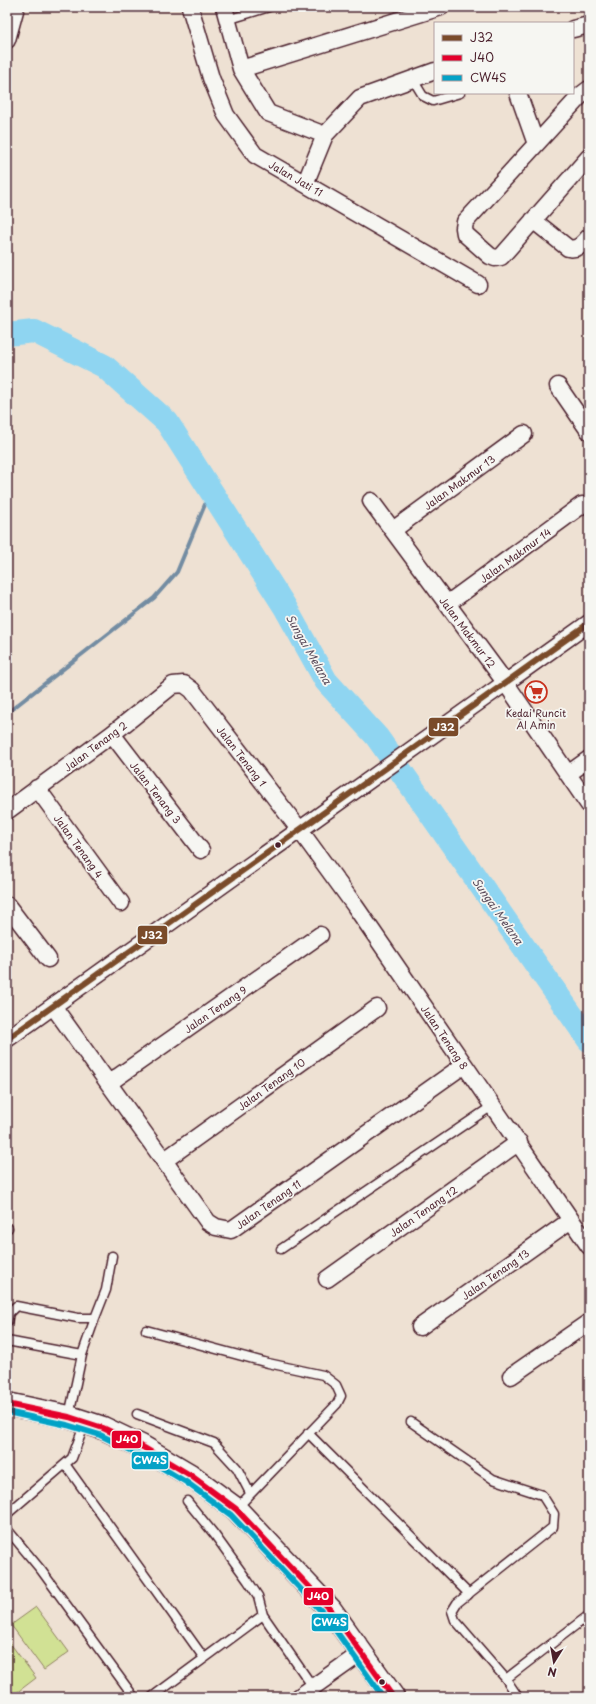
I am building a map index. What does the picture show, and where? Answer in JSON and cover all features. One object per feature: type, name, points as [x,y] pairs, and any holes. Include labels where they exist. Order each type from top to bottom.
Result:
[{"type":"street","points":[[7,40],[16,7]]},
{"type":"street","name":"Jalan Jati 11","points":[[190,7],[210,78],[226,115],[256,155],[478,284]]},
{"type":"street","points":[[241,69],[441,7]]},
{"type":"street","points":[[226,14],[241,69],[268,113],[325,135]]},
{"type":"street","points":[[574,30],[589,25]]},
{"type":"street","points":[[305,184],[325,135],[360,98],[434,71]]},
{"type":"street","points":[[589,89],[581,95],[466,222],[464,228],[465,234],[490,256],[496,258],[501,257],[589,157]]},
{"type":"street","points":[[518,94],[536,144]]},
{"type":"street","points":[[533,220],[568,248],[574,249],[580,247],[589,237]]},
{"type":"street","points":[[558,386],[589,431]]},
{"type":"street","name":"Jalan Makmur 13","points":[[393,530],[524,434]]},
{"type":"street","name":"Jalan Makmur 12","points":[[371,502],[447,604],[500,686],[568,774],[589,805]]},
{"type":"street","name":"Jalan Makmur 14","points":[[447,604],[582,505]]},
{"type":"street","points":[[7,1039],[589,623]]},
{"type":"street","name":"Jalan Tenang 2","points":[[7,811],[112,734],[174,685],[184,684]]},
{"type":"street","name":"Jalan Tenang 1","points":[[184,684],[192,690],[299,829]]},
{"type":"street","name":"Jalan Tenang 3","points":[[112,734],[201,850]]},
{"type":"street","points":[[568,774],[589,759]]},
{"type":"street","name":"Jalan Tenang 4","points":[[37,788],[121,903]]},
{"type":"street","name":"Jalan Tenang 8","points":[[299,829],[382,944],[589,1246]]},
{"type":"street","points":[[7,905],[48,959]]},
{"type":"street","name":"Jalan Tenang 9","points":[[109,1083],[320,935]]},
{"type":"street","name":"Jalan Tenang 11","points":[[53,1006],[165,1160],[208,1222],[231,1230],[464,1065]]},
{"type":"street","name":"Jalan Tenang 10","points":[[165,1160],[377,1008]]},
{"type":"street","name":"Jalan Tenang 12","points":[[327,1279],[519,1142]]},
{"type":"street","name":"Jalan Tenang 13","points":[[420,1327],[571,1220]]},
{"type":"street","points":[[511,1376],[589,1322]]},
{"type":"street","points":[[10,1408],[77,1420],[103,1428],[141,1446],[190,1475],[236,1509],[330,1609],[393,1697]]},
{"type":"street","points":[[299,1697],[361,1653]]},
{"type":"lane","points":[[226,14],[269,7]]},
{"type":"lane","points":[[412,78],[423,96],[433,101],[457,94]]},
{"type":"lane","points":[[281,1249],[492,1106]]},
{"type":"lane","points":[[7,1514],[72,1458],[77,1420],[82,1355],[106,1290],[112,1256]]},
{"type":"lane","points":[[7,1323],[8,1313],[16,1306],[78,1318],[95,1318]]},
{"type":"lane","points":[[146,1330],[268,1363],[323,1375],[336,1385],[341,1396],[337,1404],[236,1509]]},
{"type":"lane","points":[[7,1341],[82,1355]]},
{"type":"lane","points":[[138,1414],[214,1443],[238,1468],[250,1493]]},
{"type":"lane","points":[[411,1422],[493,1479],[542,1495],[554,1514],[553,1527],[457,1603],[452,1611],[455,1620],[506,1679],[518,1697]]},
{"type":"lane","points":[[308,1433],[469,1594]]},
{"type":"lane","points":[[65,1464],[204,1658]]},
{"type":"lane","points":[[187,1501],[214,1534],[248,1581],[258,1596],[263,1615],[312,1687]]},
{"type":"lane","points":[[7,1529],[41,1570],[134,1697]]},
{"type":"lane","points":[[152,1697],[263,1615]]},
{"type":"lane","points":[[506,1679],[589,1615]]},
{"type":"green space","points":[[36,1607],[69,1652],[44,1670],[11,1625]]},
{"type":"green space","points":[[7,1639],[36,1678],[11,1697],[7,1692]]},
{"type":"waterway","name":"Sungai Melana","points":[[7,334],[34,331],[104,366],[167,422],[285,607],[326,681],[377,737],[589,1040]]},
{"type":"waterway","points":[[7,713],[154,598],[177,572],[211,490]]},
{"type":"transit line","name":"J32","points":[[7,1039],[589,623]]},
{"type":"transit line","name":"J40","points":[[7,1404],[69,1417],[103,1428],[141,1446],[190,1475],[236,1509],[330,1609],[393,1697]]},
{"type":"transit line","name":"CW4S","points":[[7,1412],[67,1425],[100,1435],[137,1453],[186,1482],[231,1515],[324,1614],[383,1697]]},
{"type":"place","name":"Kedai Runcit Al Amin","points":[[536,692]]}]
